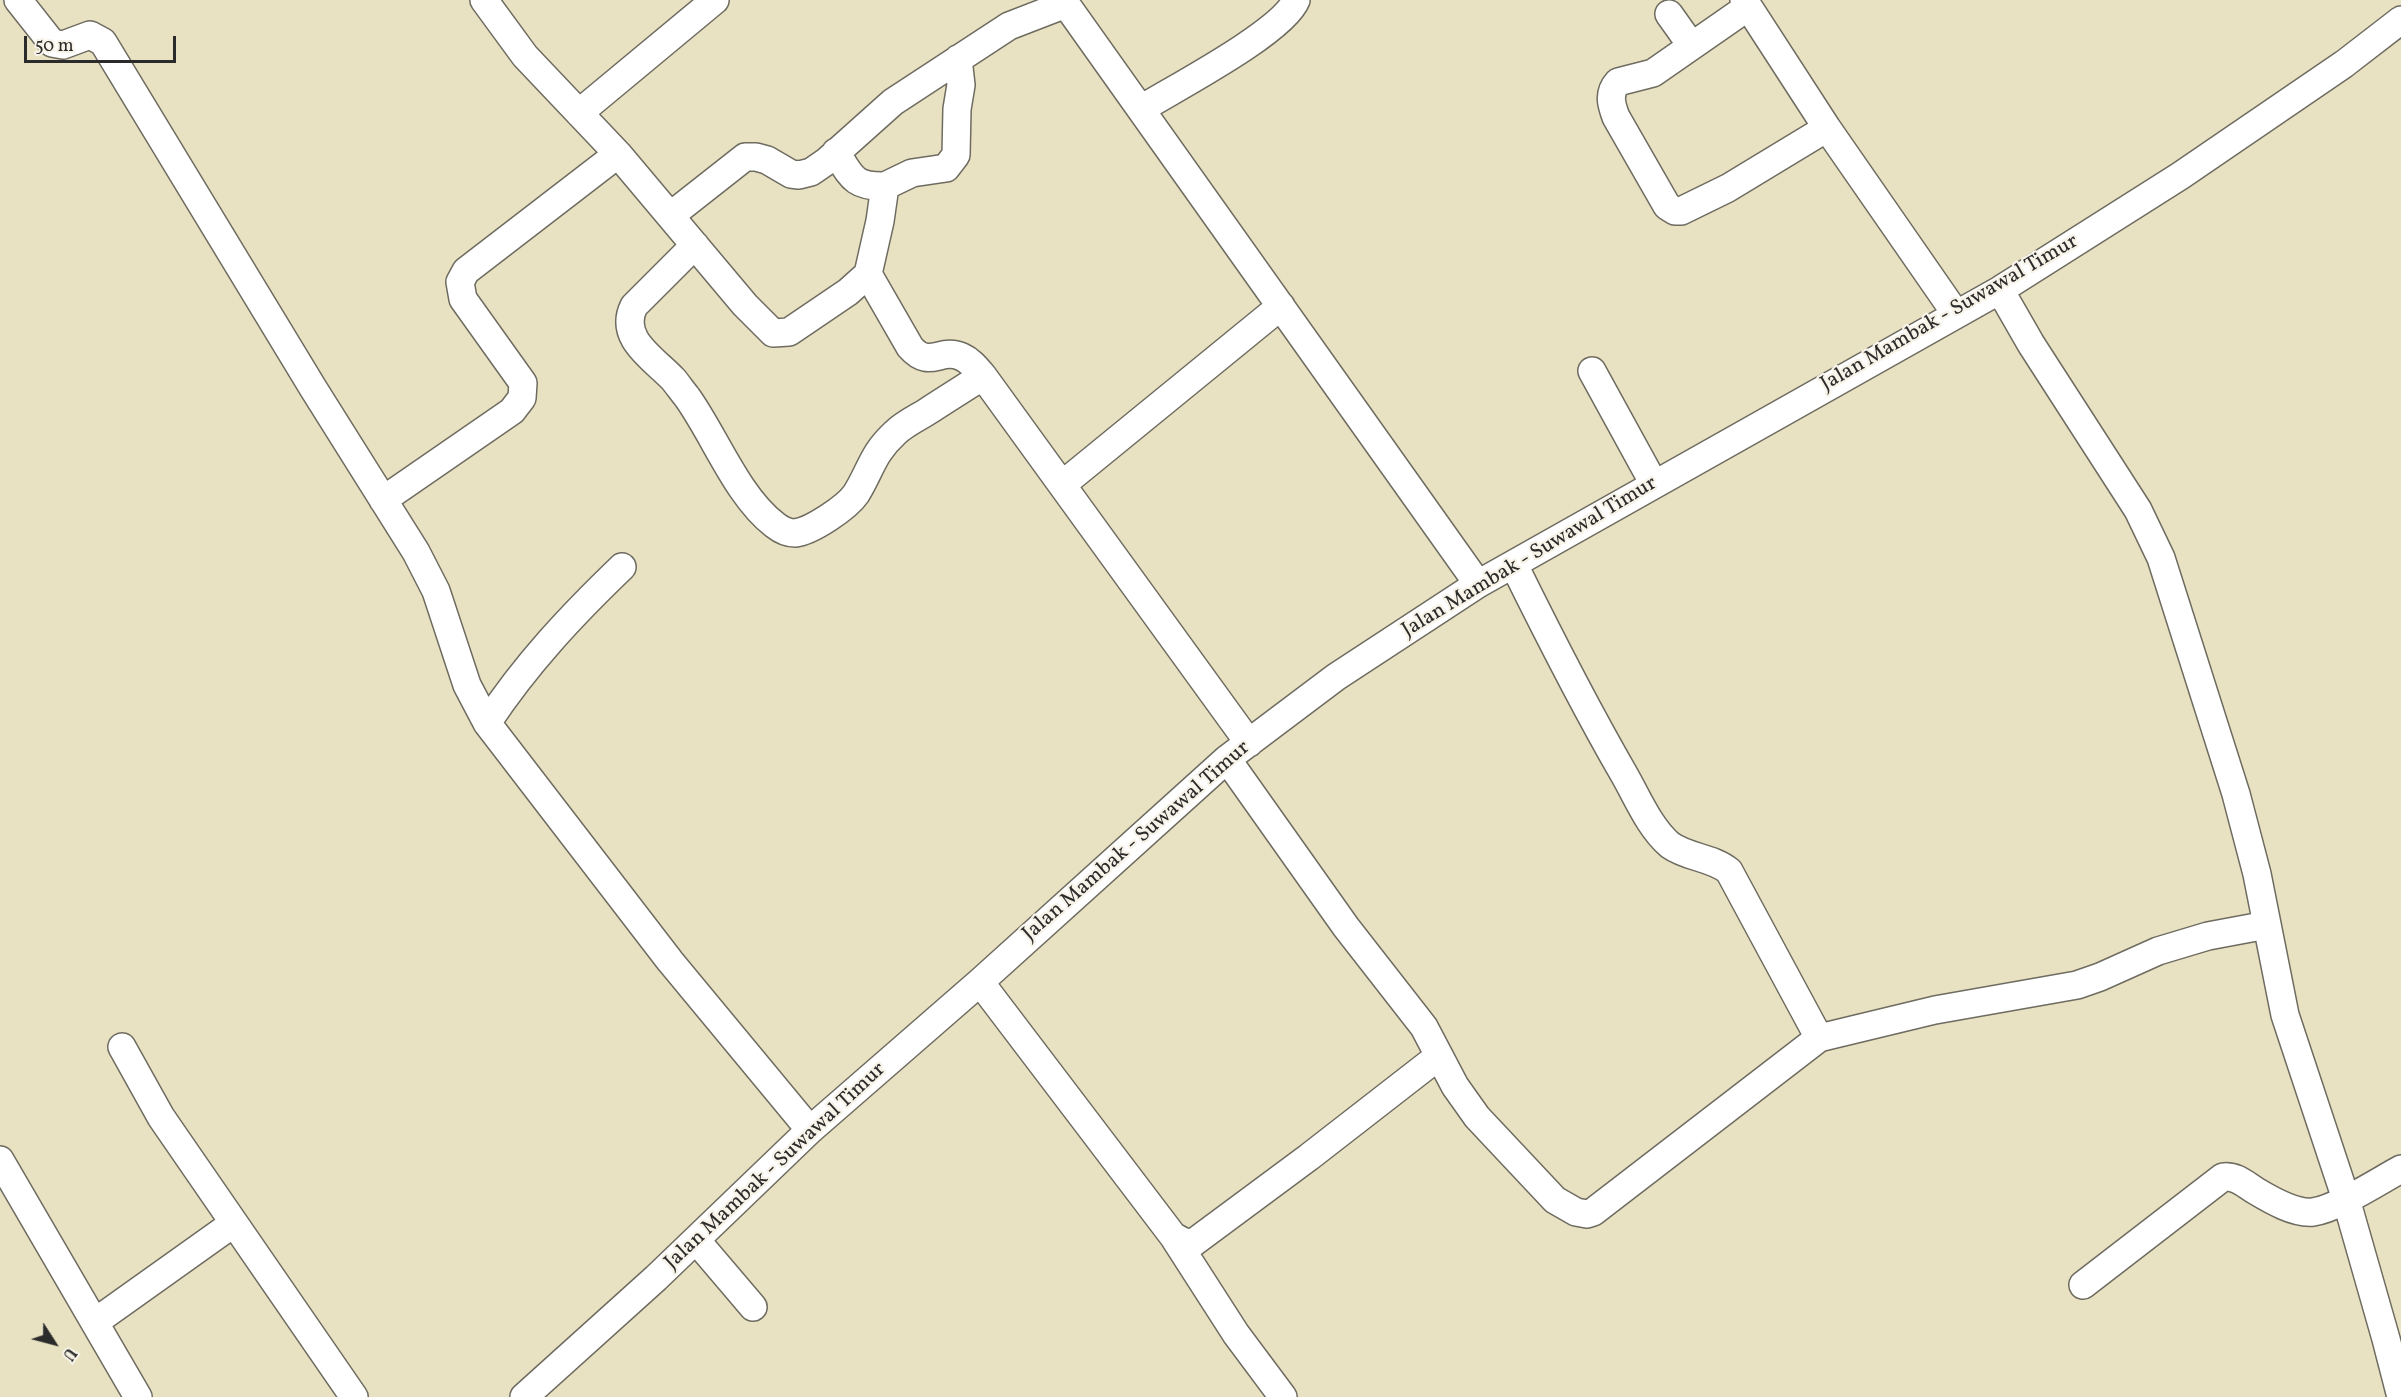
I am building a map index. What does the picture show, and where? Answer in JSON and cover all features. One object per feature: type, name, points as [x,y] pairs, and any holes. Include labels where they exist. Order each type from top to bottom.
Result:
[{"type":"street","points":[[18,0],[52,43],[63,45],[90,35],[103,42],[312,388],[416,552],[436,591],[467,686],[487,723],[670,961],[810,1130]]},
{"type":"street","points":[[484,0],[525,56],[618,154],[772,333],[789,332],[848,291],[868,274],[885,186]]},
{"type":"street","points":[[579,113],[715,0]]},
{"type":"street","points":[[1141,109],[1270,31],[1289,14],[1296,0]]},
{"type":"street","points":[[670,216],[745,157],[756,156],[767,160],[791,174],[811,172],[893,102],[1009,26],[1064,2],[1478,584]]},
{"type":"street","points":[[1827,128],[1728,188],[1681,211],[1667,206],[1616,117],[1611,93],[1618,82],[1653,73],[1746,4],[1827,128],[1956,314]]},
{"type":"street","points":[[1669,14],[1691,45]]},
{"type":"street","name":"Jalan Mambak - Suwawal Timur","points":[[524,1397],[696,1240],[810,1130],[980,982],[1227,759],[1336,677],[1478,584],[2000,290],[2180,176],[2344,64],[2401,20]]},
{"type":"street","points":[[836,152],[854,180],[862,184],[885,186],[912,173],[946,168],[956,155],[957,109],[961,85],[958,59]]},
{"type":"street","points":[[383,500],[512,411],[522,398],[523,383],[463,299],[460,282],[466,271],[618,154]]},
{"type":"street","points":[[695,245],[634,306],[630,314],[630,331],[635,342],[674,381],[696,410],[751,501],[783,530],[790,532],[805,530],[838,511],[856,494],[881,446],[897,431],[983,376]]},
{"type":"street","points":[[868,274],[910,347],[918,356],[926,358],[944,355],[963,357],[983,376],[1249,743]]},
{"type":"street","points":[[2000,290],[2037,354],[2078,413],[2138,510],[2161,558],[2192,648],[2236,794],[2257,874],[2286,1015],[2346,1199],[2384,1328],[2401,1397]]},
{"type":"street","points":[[1063,484],[1281,306]]},
{"type":"street","points":[[1592,371],[1654,484]]},
{"type":"street","points":[[1514,565],[1584,706],[1652,822],[1671,845],[1729,871],[1819,1038]]},
{"type":"street","points":[[487,723],[523,670],[571,617],[622,567]]},
{"type":"street","points":[[1227,759],[1346,927],[1424,1027],[1455,1086],[1477,1117],[1529,1175],[1555,1200],[1569,1209],[1587,1214],[1593,1212],[1819,1038],[1935,1010],[2077,985],[2109,974],[2158,951],[2208,936],[2267,925]]},
{"type":"street","points":[[980,982],[1173,1236],[1236,1334],[1283,1397]]},
{"type":"street","points":[[122,1047],[162,1117],[354,1397]]},
{"type":"street","points":[[1173,1236],[1184,1242],[1193,1243],[1439,1056]]},
{"type":"street","points":[[0,1160],[138,1397]]},
{"type":"street","points":[[2083,1285],[2223,1177],[2234,1178],[2299,1211],[2318,1210],[2346,1199],[2401,1169]]},
{"type":"street","points":[[95,1322],[234,1223]]},
{"type":"street","points":[[696,1240],[753,1307]]}]
